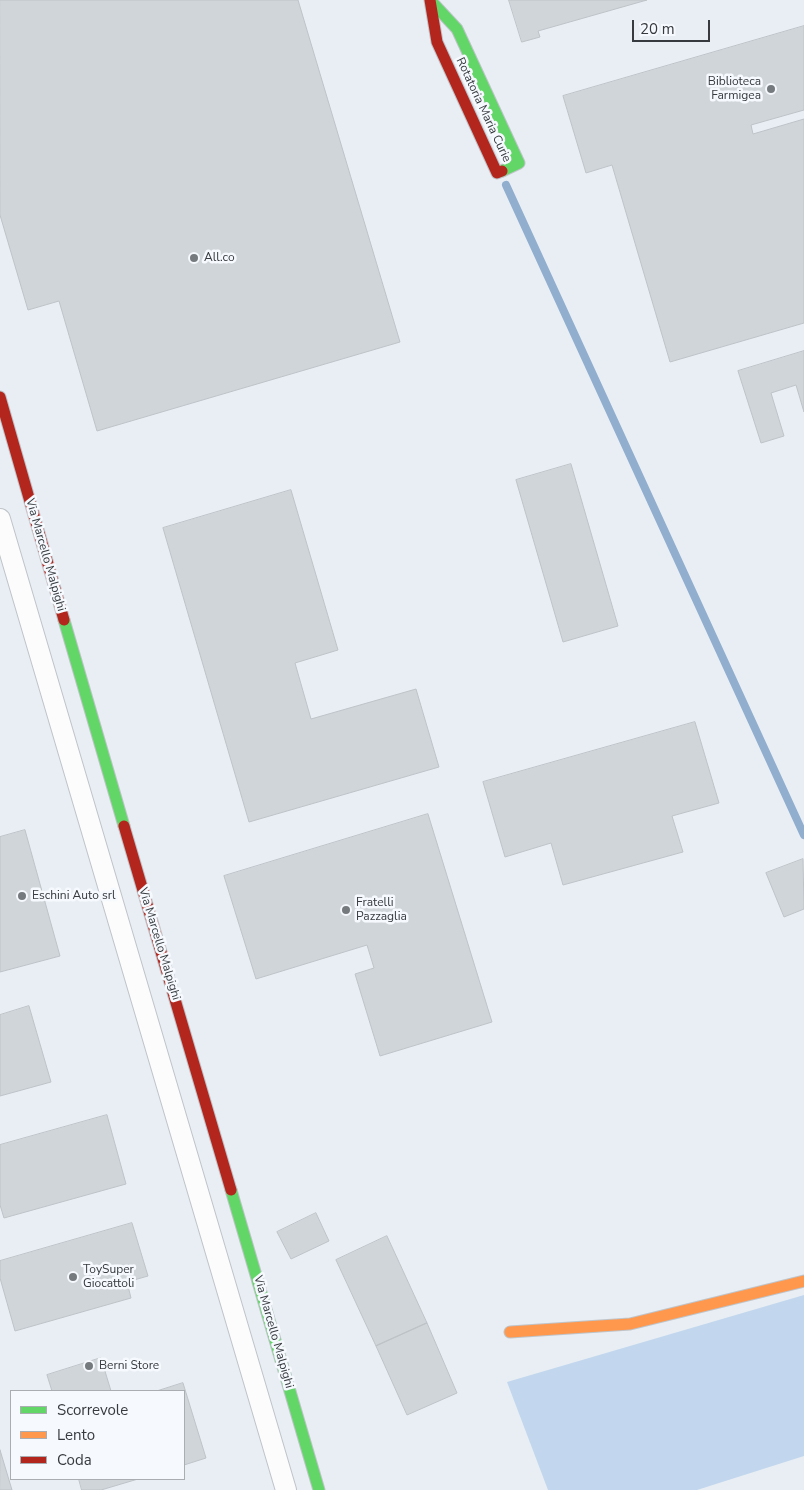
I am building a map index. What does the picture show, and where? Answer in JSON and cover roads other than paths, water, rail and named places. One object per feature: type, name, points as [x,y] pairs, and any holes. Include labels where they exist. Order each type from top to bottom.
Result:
[{"type":"street","name":"Rotatoria Maria Curie","points":[[431,1],[457,29],[519,164],[496,173],[437,42],[431,1]]},
{"type":"street","name":"Via Marcello Malpighi","points":[[0,397],[319,1490]]},
{"type":"street","points":[[0,519],[286,1490]]},
{"type":"street","points":[[510,1332],[630,1324],[804,1281]]},
{"type":"waterway","points":[[506,185],[804,835]]},
{"type":"place","name":"Biblioteca Farmigea","points":[[771,89]]},
{"type":"place","name":"All.co","points":[[194,258]]},
{"type":"place","name":"Eschini Auto srl","points":[[22,896]]},
{"type":"place","name":"Fratelli Pazzaglia","points":[[346,910]]},
{"type":"place","name":"ToySuper Giocattoli","points":[[73,1277]]},
{"type":"place","name":"Berni Store","points":[[89,1366]]}]
